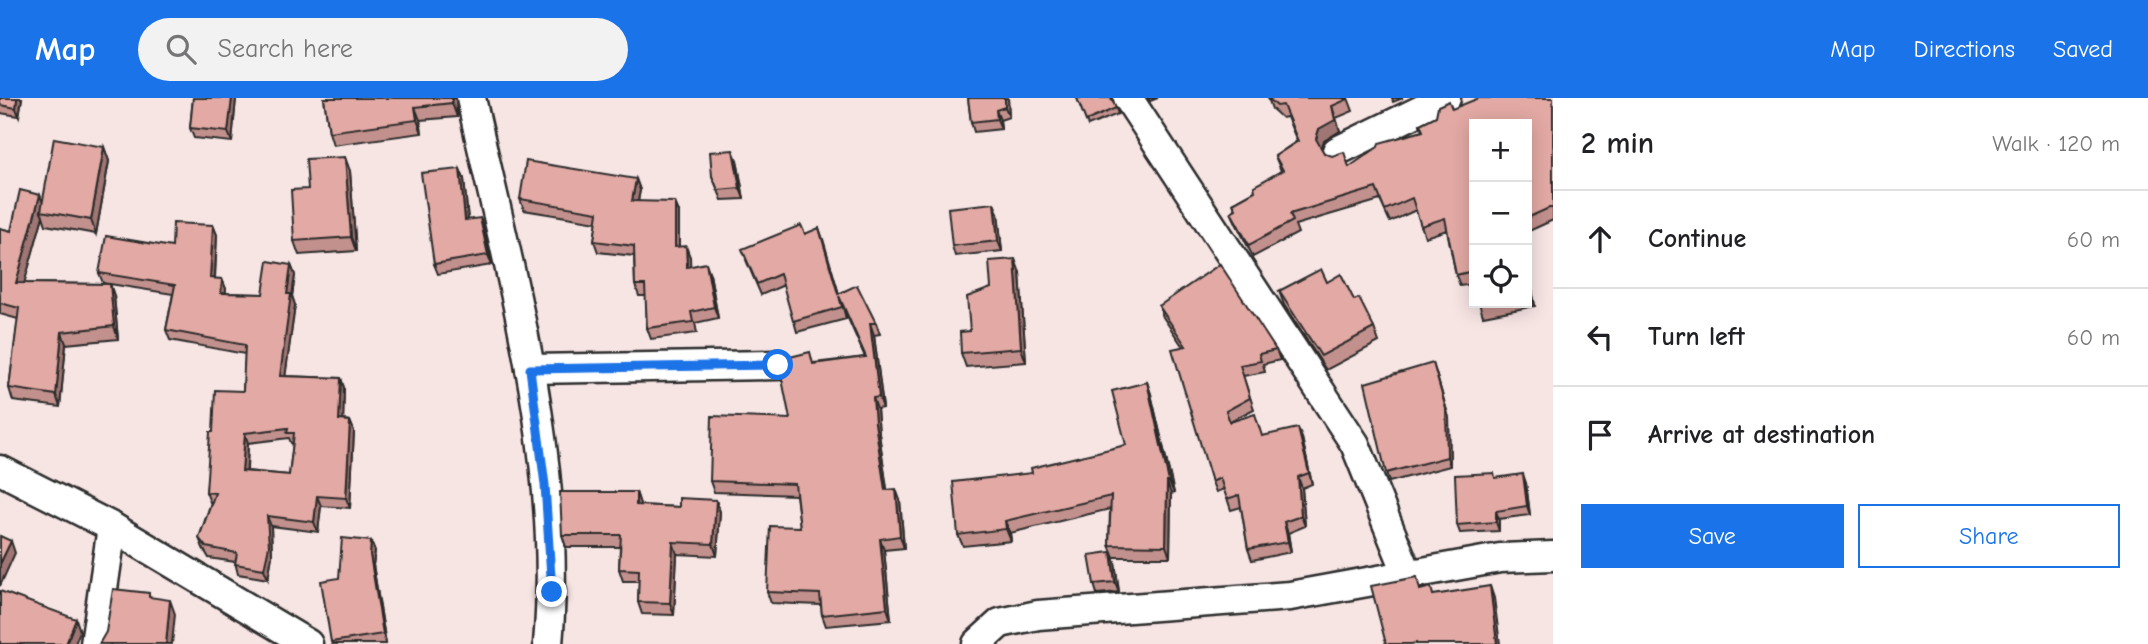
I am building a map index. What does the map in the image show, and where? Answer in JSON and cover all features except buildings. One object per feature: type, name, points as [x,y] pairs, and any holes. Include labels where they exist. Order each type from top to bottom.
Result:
[{"type":"street","points":[[471,98],[530,369],[545,485],[550,552],[552,592],[548,644]]},
{"type":"street","points":[[1128,98],[1355,444],[1408,575]]},
{"type":"street","points":[[1337,151],[1446,98]]},
{"type":"street","points":[[530,369],[778,365]]},
{"type":"street","points":[[0,470],[112,527],[308,644]]},
{"type":"street","points":[[95,644],[112,527]]},
{"type":"street","points":[[977,644],[980,638],[1000,623],[1038,615],[1290,596],[1500,558],[1553,555]]},
{"type":"route","points":[[552,592],[545,485],[530,369],[778,365]]}]
